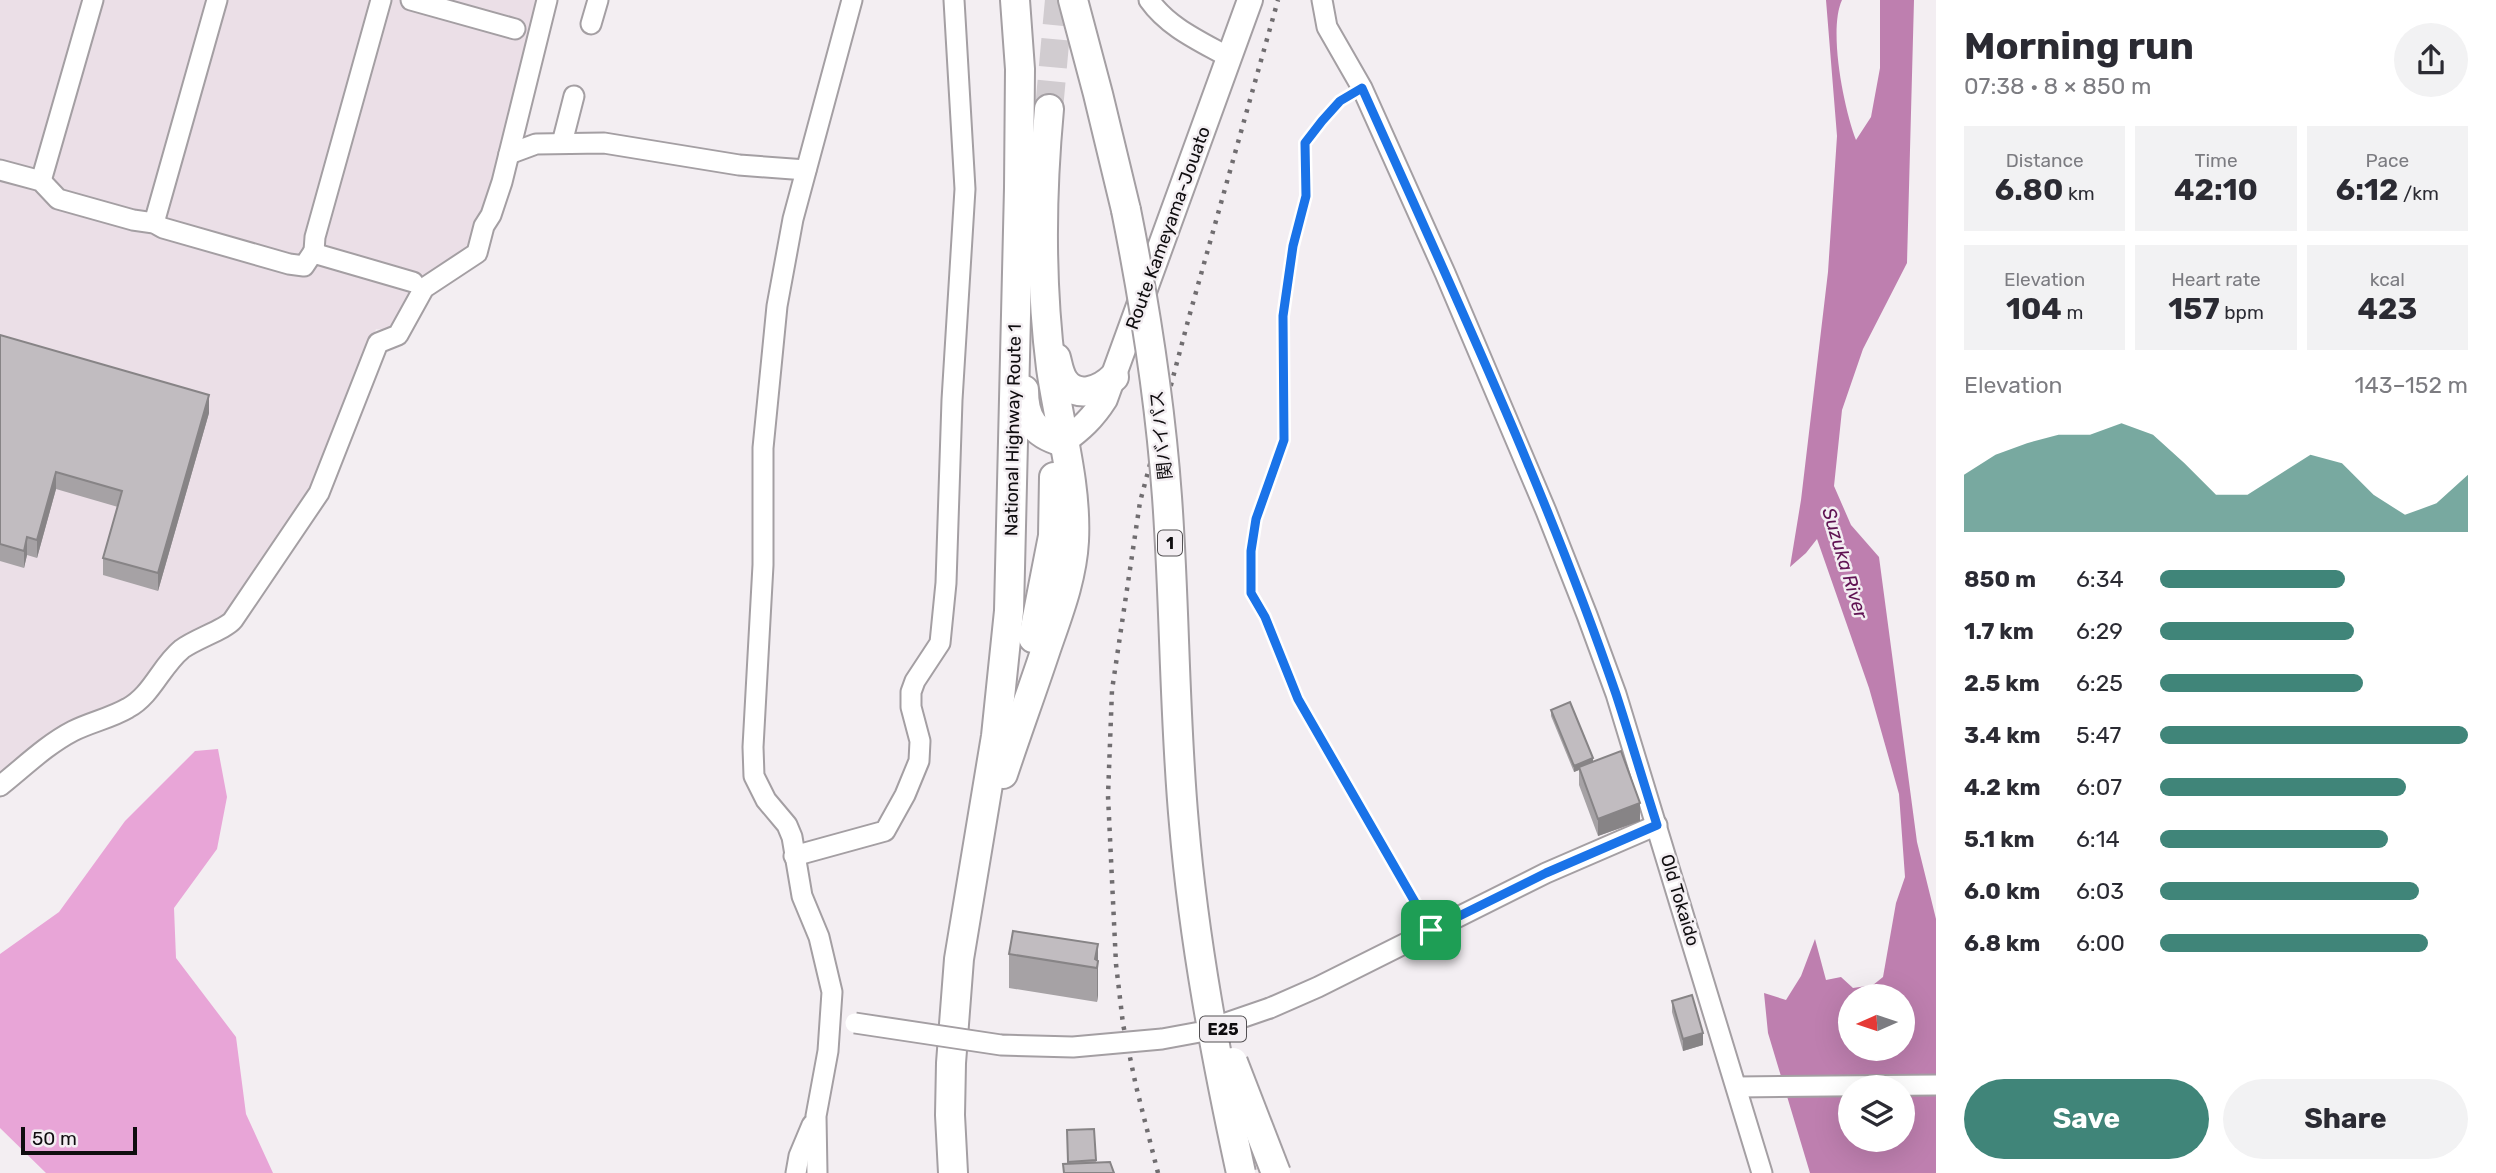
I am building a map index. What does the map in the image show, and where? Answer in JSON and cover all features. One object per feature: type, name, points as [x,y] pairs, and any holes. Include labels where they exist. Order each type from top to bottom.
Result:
[{"type":"highway","name":"National Highway Route 1","points":[[953,1173],[951,1063],[959,959],[1001,695],[1009,611],[1019,188],[1020,69],[1015,0]]},
{"type":"highway","name":"関バイパス","points":[[1073,0],[1126,210],[1152,348],[1170,552],[1180,769],[1190,879]]},
{"type":"highway","name":"National Highway Route 1","points":[[977,857],[1060,609],[1074,542],[1070,478],[1047,334],[1042,251],[1043,188],[1049,109]]},
{"type":"highway","points":[[987,789],[1040,611],[1053,536],[1055,460],[1063,442],[1044,434],[1025,413],[1019,188]]},
{"type":"highway","points":[[1042,251],[1055,356],[1063,380],[1071,388],[1090,391],[1100,389],[1114,377]]},
{"type":"highway","name":"E25","points":[[1190,879],[1208,1012],[1241,1173]]},
{"type":"highway","name":"E25","points":[[1190,879],[1217,1011],[1238,1077],[1276,1173]]},
{"type":"main road","name":"Route Kameyama-Jouato","points":[[1063,442],[1083,428],[1105,400],[1250,0]]},
{"type":"street","points":[[41,181],[93,0]]},
{"type":"street","points":[[154,223],[217,0]]},
{"type":"street","points":[[0,170],[41,181],[58,199],[304,266],[314,251],[315,237],[381,0]]},
{"type":"street","points":[[411,0],[515,29]]},
{"type":"street","points":[[0,786],[53,743],[89,723],[128,708],[148,692],[169,660],[203,636],[230,624],[319,493],[378,343],[398,335],[424,288],[477,253],[484,226],[491,215],[502,182],[547,0]]},
{"type":"street","points":[[591,24],[598,0]]},
{"type":"street","points":[[817,1173],[816,1115],[831,1020],[832,992],[819,937],[802,896],[792,837],[787,825],[766,800],[754,776],[753,747],[763,565],[764,448],[777,306],[793,219],[852,0]]},
{"type":"street","points":[[794,856],[885,831],[919,761],[920,741],[912,717],[911,692],[915,681],[940,643],[945,595],[952,400],[965,189],[954,0]]},
{"type":"street","points":[[1149,0],[1158,13],[1182,32],[1230,58]]},
{"type":"street","name":"Old Tokaido","points":[[1322,0],[1327,27],[1362,88],[1450,285],[1551,524],[1616,694],[1745,1087],[1762,1173]]},
{"type":"street","points":[[562,143],[574,96]]},
{"type":"street","points":[[509,154],[536,144],[604,143],[739,165],[806,170]]},
{"type":"street","points":[[314,251],[320,256],[414,282]]},
{"type":"street","points":[[831,1020],[1001,1045],[1073,1047],[1162,1039],[1200,1032],[1270,1008],[1318,987],[1546,873],[1657,825]]},
{"type":"street","points":[[1745,1087],[1936,1085]]},
{"type":"street","points":[[796,1173],[799,1156],[816,1115]]},
{"type":"path","points":[[1362,88],[1340,101],[1305,143],[1306,196],[1293,246],[1283,316],[1284,440],[1256,519],[1251,551],[1251,593],[1265,617],[1298,699],[1431,930]]},
{"type":"shaded area","points":[[0,0],[542,0],[519,97],[474,250],[395,331],[376,329],[314,490],[227,620],[145,689],[0,783]]},
{"type":"shaded area","points":[[218,749],[227,797],[217,849],[174,908],[176,958],[236,1037],[246,1114],[273,1173],[46,1173],[0,1128],[0,954],[59,912],[125,821],[195,751]]},
{"type":"water","name":"Suzuka River","points":[[1826,0],[1842,0],[1837,30],[1839,70],[1856,140],[1871,117],[1880,68],[1880,0],[1914,0],[1907,263],[1863,349],[1842,410],[1834,486],[1851,525],[1879,557],[1917,842],[1936,919],[1936,1173],[1810,1173],[1768,1033],[1764,993],[1786,1000],[1801,976],[1815,939],[1826,980],[1841,977],[1849,984],[1838,984],[1838,1061],[1915,1061],[1915,984],[1874,984],[1883,977],[1896,903],[1905,877],[1899,794],[1869,688],[1817,539],[1790,567],[1801,500],[1828,272],[1837,136]]},
{"type":"building","points":[[0,335],[209,395],[158,573],[103,558],[122,491],[56,472],[37,540],[27,537],[24,551],[0,544]]},
{"type":"building","points":[[1570,702],[1593,758],[1574,766],[1551,710]]},
{"type":"building","points":[[1621,751],[1640,803],[1598,819],[1579,767]]},
{"type":"building","points":[[1013,931],[1098,944],[1095,959],[1098,961],[1097,968],[1009,954]]},
{"type":"building","points":[[1692,995],[1703,1033],[1683,1039],[1672,1001]]},
{"type":"building","points":[[1094,1129],[1096,1160],[1068,1162],[1067,1130]]},
{"type":"building","points":[[1110,1162],[1114,1173],[1064,1173],[1063,1164]]},
{"type":"tunnel","points":[[1049,109],[1059,0]]},
{"type":"railway","points":[[1158,1173],[1123,1024],[1116,964],[1108,796],[1112,690],[1140,502],[1278,0]]},
{"type":"route","points":[[1362,88],[1546,511],[1616,694],[1657,825],[1546,873],[1431,930],[1298,699],[1265,617],[1251,593],[1251,551],[1256,519],[1284,440],[1283,316],[1293,246],[1306,196],[1305,143],[1340,101],[1362,88]]}]
